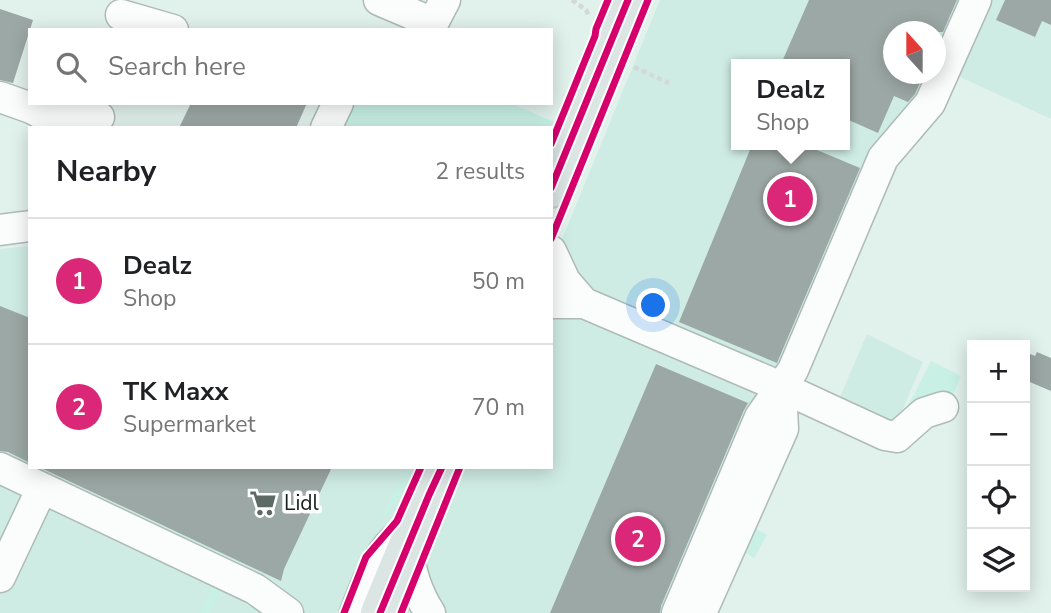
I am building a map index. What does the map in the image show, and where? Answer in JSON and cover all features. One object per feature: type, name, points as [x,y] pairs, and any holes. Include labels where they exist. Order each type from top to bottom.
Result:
[{"type":"main road","points":[[553,182],[614,7]]},
{"type":"main road","points":[[380,613],[441,469]]},
{"type":"lane","points":[[379,0],[433,23],[445,0]]},
{"type":"lane","points":[[677,613],[760,417],[793,370],[883,158],[930,103],[976,0]]},
{"type":"lane","points":[[118,15],[166,28]]},
{"type":"lane","points":[[0,97],[48,117],[99,116]]},
{"type":"lane","points":[[327,126],[337,105]]},
{"type":"lane","points":[[0,230],[28,226]]},
{"type":"lane","points":[[553,255],[565,281],[584,303]]},
{"type":"lane","points":[[553,303],[584,303],[885,435],[897,437],[924,413],[943,407]]},
{"type":"lane","points":[[701,613],[783,429],[780,387]]},
{"type":"lane","points":[[0,468],[255,589],[288,613]]},
{"type":"lane","points":[[0,577],[42,488]]},
{"type":"lane","points":[[355,613],[379,558],[405,533],[411,539],[409,563],[422,601],[430,613]]},
{"type":"path","points":[[572,0],[586,10],[614,7]]},
{"type":"path","points":[[623,62],[669,83]]},
{"type":"shaded area","points":[[660,0],[989,0],[974,38],[991,0],[1051,0],[1051,119],[958,76],[939,115],[904,140],[696,613],[0,613],[0,249],[28,246],[28,469],[553,469],[553,261]]},
{"type":"shaded area","points":[[350,105],[516,105],[554,122],[552,126],[341,126]]},
{"type":"shaded area","points":[[867,334],[923,362],[896,425],[840,397]]},
{"type":"shaded area","points":[[931,361],[961,376],[951,399],[900,417],[914,395]]},
{"type":"shaded area","points":[[407,469],[411,469],[398,500],[377,525]]},
{"type":"shaded area","points":[[754,528],[767,535],[754,558],[737,548]]},
{"type":"shaded area","points":[[203,576],[235,591],[232,596],[221,591],[210,613],[200,613],[212,587],[201,581]]},
{"type":"building","points":[[809,0],[957,0],[946,25],[946,21],[883,21],[883,84],[920,84],[908,102],[894,96],[878,133],[850,121],[850,59],[783,59]]},
{"type":"building","points":[[1005,0],[1051,0],[1051,25],[1042,21],[1035,37],[996,20]]},
{"type":"building","points":[[0,9],[33,20],[28,28],[13,83],[0,80]]},
{"type":"building","points":[[190,105],[306,105],[297,126],[180,126]]},
{"type":"building","points":[[750,150],[817,150],[860,168],[777,363],[679,322]]},
{"type":"building","points":[[0,306],[28,317],[28,462],[0,451]]},
{"type":"building","points":[[1037,352],[1051,358],[1051,391],[1030,382],[1030,354],[1035,356]]},
{"type":"building","points":[[656,364],[748,403],[660,613],[550,613]]},
{"type":"building","points":[[43,469],[331,469],[284,569],[281,581]]},
{"type":"cycle path","points":[[553,139],[608,0]]},
{"type":"cycle path","points":[[553,183],[628,0]]},
{"type":"cycle path","points":[[553,234],[648,0]]},
{"type":"cycle path","points":[[344,613],[366,557],[397,521],[420,469]]},
{"type":"cycle path","points":[[380,613],[441,469]]},
{"type":"cycle path","points":[[401,613],[459,469]]},
{"type":"place","name":"Dealz","points":[[790,199]]},
{"type":"place","name":"Lidl","points":[[263,503]]},
{"type":"place","name":"TK Maxx","points":[[638,539]]}]
